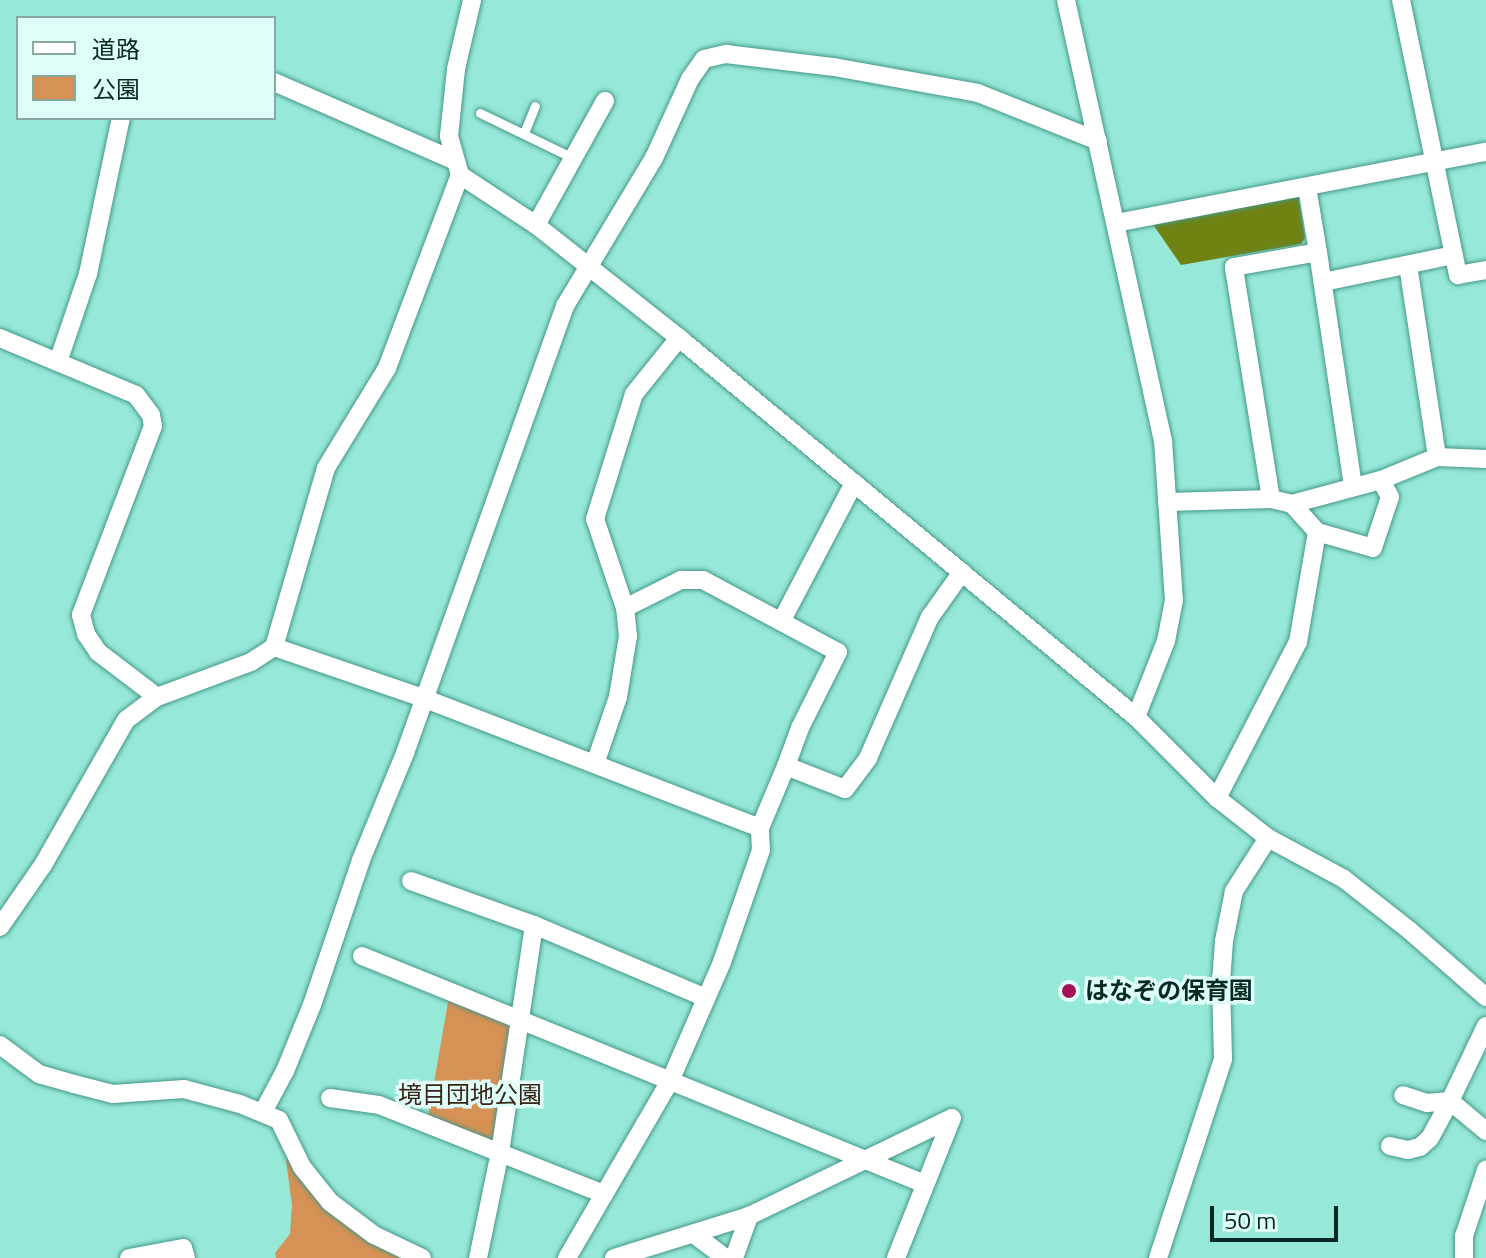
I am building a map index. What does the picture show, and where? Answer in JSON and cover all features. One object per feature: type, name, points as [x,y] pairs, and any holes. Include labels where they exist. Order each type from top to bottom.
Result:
[{"type":"street","points":[[0,927],[43,865],[126,720],[157,697],[251,662],[274,647],[326,468],[387,368],[458,168],[449,136],[456,69],[472,0]]},
{"type":"street","points":[[1066,0],[1163,440],[1174,600],[1166,641],[1136,717]]},
{"type":"street","points":[[1401,0],[1432,162],[1458,275],[1486,270]]},
{"type":"street","points":[[263,1112],[285,1071],[312,1005],[361,860],[565,306],[654,158],[690,79],[704,59],[726,54],[834,67],[978,93],[1098,141]]},
{"type":"street","points":[[276,83],[458,168],[536,225],[679,338],[1136,717],[1217,798],[1268,838],[1344,879],[1486,997]]},
{"type":"street","points":[[536,225],[605,101]]},
{"type":"street","points":[[58,362],[88,274],[121,120]]},
{"type":"street","points":[[1116,223],[1486,152]]},
{"type":"street","points":[[1307,187],[1353,487]]},
{"type":"street","points":[[1271,499],[1234,267],[1318,252]]},
{"type":"street","points":[[1323,282],[1453,255]]},
{"type":"street","points":[[1408,265],[1437,457]]},
{"type":"street","points":[[0,338],[136,395],[151,415],[153,426],[81,615],[86,634],[98,652],[157,697]]},
{"type":"street","points":[[595,764],[623,675],[628,636],[625,608],[595,519],[634,394],[679,338]]},
{"type":"street","points":[[1167,502],[1271,499],[1292,504],[1381,480],[1437,457],[1486,459]]},
{"type":"street","points":[[1292,504],[1317,532],[1373,548],[1390,497],[1381,480]]},
{"type":"street","points":[[782,620],[854,483]]},
{"type":"street","points":[[1217,798],[1298,642],[1317,532]]},
{"type":"street","points":[[786,766],[845,789],[868,758],[930,617],[962,572]]},
{"type":"street","points":[[567,1258],[671,1079],[706,998],[761,850],[760,828],[800,728],[838,652],[703,580],[681,580],[625,608]]},
{"type":"street","points":[[274,647],[423,698],[760,828]]},
{"type":"street","points":[[1158,1258],[1223,1059],[1221,982],[1224,941],[1234,891],[1268,838]]},
{"type":"street","points":[[411,881],[534,925],[706,998]]},
{"type":"street","points":[[478,1258],[500,1152],[534,925]]},
{"type":"street","points":[[362,956],[925,1184]]},
{"type":"street","points":[[1390,1146],[1408,1150],[1420,1147],[1430,1138],[1486,1026]]},
{"type":"street","points":[[0,1045],[39,1074],[74,1084],[113,1094],[184,1089],[263,1112],[279,1120],[302,1167],[330,1202],[374,1235],[422,1258]]},
{"type":"street","points":[[1403,1095],[1427,1103],[1450,1101],[1486,1131]]},
{"type":"street","points":[[330,1098],[379,1105],[604,1194]]},
{"type":"street","points":[[614,1258],[749,1216],[952,1118],[896,1258]]},
{"type":"street","points":[[1464,1258],[1464,1236],[1486,1170]]},
{"type":"street","points":[[734,1258],[749,1216]]},
{"type":"street","points":[[695,1235],[725,1258]]},
{"type":"street","points":[[129,1258],[183,1248],[186,1258]]},
{"type":"lane","points":[[524,133],[535,106]]},
{"type":"lane","points":[[480,113],[573,158]]},
{"type":"green space","name":"境目団地公園","points":[[450,991],[521,1020],[500,1152],[427,1123]]},
{"type":"green space","points":[[296,1155],[330,1202],[422,1258],[276,1258],[275,1253],[290,1234],[292,1205],[286,1160]]},
{"type":"shaded area","points":[[1298,194],[1305,238],[1301,244],[1181,265],[1152,223]]},
{"type":"place","name":"はなぞの保育園","points":[[1069,991]]}]
